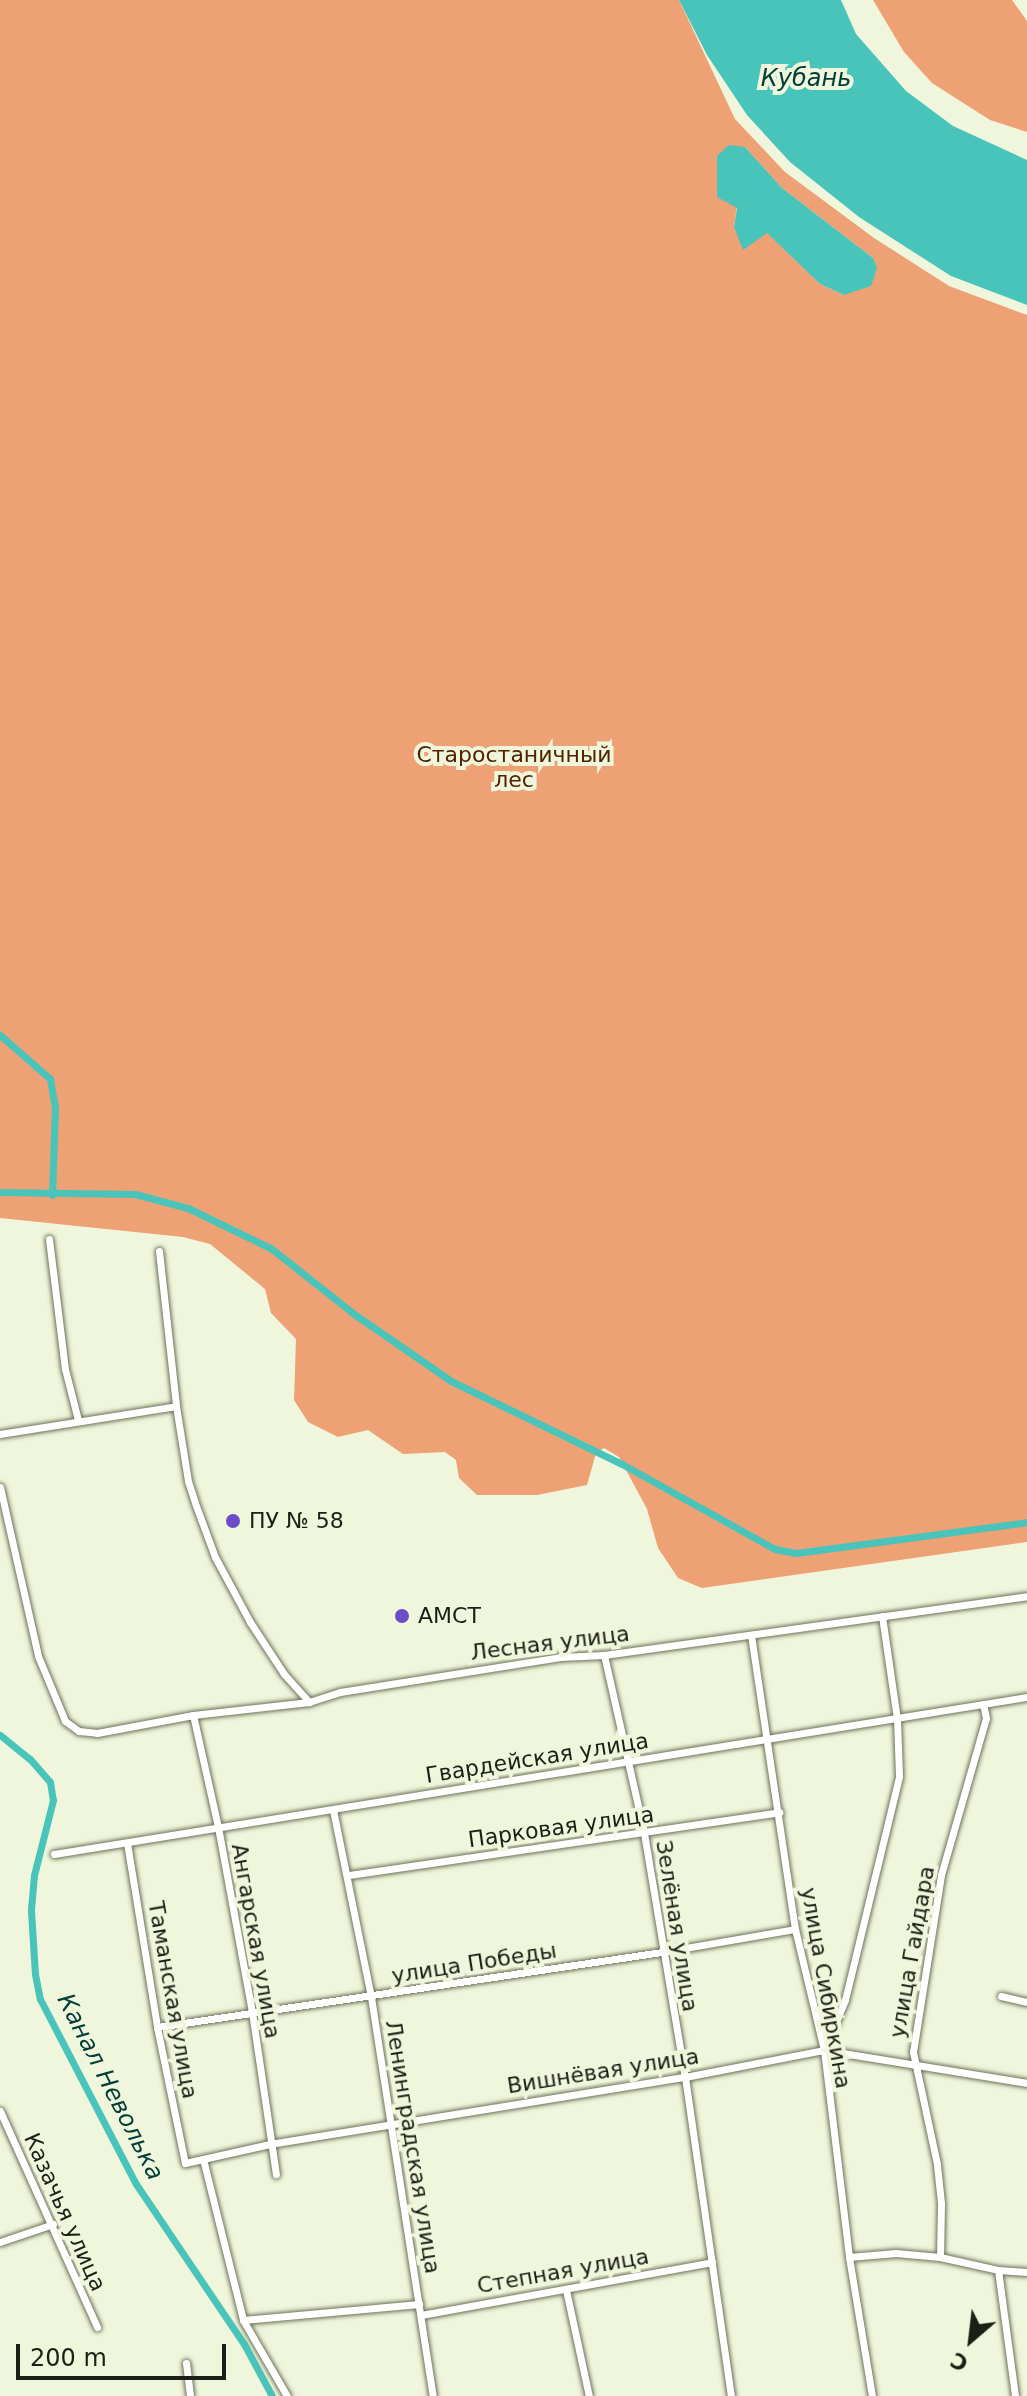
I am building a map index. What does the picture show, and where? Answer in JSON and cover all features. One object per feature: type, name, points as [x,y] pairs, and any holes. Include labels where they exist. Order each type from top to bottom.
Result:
[{"type":"street","points":[[49,1239],[65,1369],[78,1420]]},
{"type":"street","points":[[159,1251],[176,1406],[188,1481],[215,1557],[258,1635],[284,1674],[309,1702]]},
{"type":"street","points":[[0,1434],[176,1406]]},
{"type":"street","name":"Лесная улица","points":[[0,1487],[38,1656],[65,1721],[79,1731],[97,1733],[193,1715],[309,1702],[340,1692],[560,1657],[604,1655],[1027,1596]]},
{"type":"street","points":[[824,2050],[845,2000],[897,1791],[897,1719],[882,1616]]},
{"type":"street","name":"улица Сибиркина","points":[[751,1635],[795,1929],[824,2050],[849,2257],[872,2396]]},
{"type":"street","name":"Зелёная улица","points":[[604,1655],[644,1833],[685,2077],[731,2396]]},
{"type":"street","name":"Гвардейская улица","points":[[54,1854],[1027,1697]]},
{"type":"street","name":"улица Гайдара","points":[[940,2257],[937,2164],[913,2052],[941,1875],[986,1718],[983,1704]]},
{"type":"street","name":"Ангарская улица","points":[[193,1715],[218,1827],[252,2012],[276,2174]]},
{"type":"street","name":"Ленинградская улица","points":[[333,1810],[349,1875],[371,1997],[433,2396]]},
{"type":"street","name":"Парковая улица","points":[[349,1875],[779,1812]]},
{"type":"street","name":"Таманская улица","points":[[127,1843],[157,2027],[185,2163]]},
{"type":"street","name":"улица Победы","points":[[157,2027],[371,1997],[795,1929]]},
{"type":"street","points":[[1001,1996],[1027,2002]]},
{"type":"street","name":"Вишнёвая улица","points":[[185,2163],[392,2122],[685,2077],[824,2050],[1027,2083]]},
{"type":"street","name":"Казачья улица","points":[[0,2111],[97,2327]]},
{"type":"street","points":[[203,2159],[243,2320],[287,2396]]},
{"type":"street","points":[[0,2242],[53,2224]]},
{"type":"street","points":[[849,2257],[896,2253],[1027,2272]]},
{"type":"street","name":"Степная улица","points":[[421,2315],[712,2262]]},
{"type":"street","points":[[998,2270],[1015,2396]]},
{"type":"street","points":[[566,2290],[589,2396]]},
{"type":"street","points":[[243,2320],[419,2304]]},
{"type":"street","points":[[186,2363],[190,2396]]},
{"type":"green space","name":"Старостаничный лес","points":[[0,0],[679,0],[735,119],[785,172],[874,238],[949,286],[1027,315],[1027,1542],[702,1588],[678,1578],[658,1548],[647,1509],[619,1457],[604,1448],[596,1453],[587,1485],[537,1495],[477,1495],[459,1478],[456,1460],[445,1452],[403,1454],[368,1430],[338,1437],[308,1422],[294,1400],[296,1339],[271,1313],[265,1289],[210,1244],[183,1237],[0,1218]],"holes":[[[745,147],[782,188],[873,258],[844,295],[820,284],[767,232],[734,227]]]},
{"type":"green space","points":[[873,0],[1012,0],[1027,21],[1027,132],[990,120],[932,83],[904,52]]},
{"type":"water","name":"Кубань","points":[[679,0],[841,0],[856,34],[906,91],[953,126],[1027,160],[1027,305],[951,276],[859,217],[790,162],[747,115],[707,55]]},
{"type":"water","points":[[729,145],[745,147],[782,188],[873,258],[877,268],[871,286],[844,295],[820,284],[767,233],[743,250],[734,227],[737,208],[717,197],[717,156]]},
{"type":"waterway","name":"Канал Неволька","points":[[0,1035],[50,1079],[55,1106],[52,1195]]},
{"type":"waterway","points":[[0,1192],[135,1194],[188,1208],[272,1249],[354,1314],[451,1381],[622,1464],[775,1549],[796,1553],[1027,1522]]},
{"type":"waterway","name":"Канал Неволька","points":[[0,1735],[30,1759],[50,1782],[53,1800],[34,1875],[31,1911],[35,1974],[40,1999],[136,2184],[244,2344],[272,2396]]},
{"type":"place","name":"ПУ № 58","points":[[233,1521]]},
{"type":"place","name":"АМСТ","points":[[402,1616]]}]
